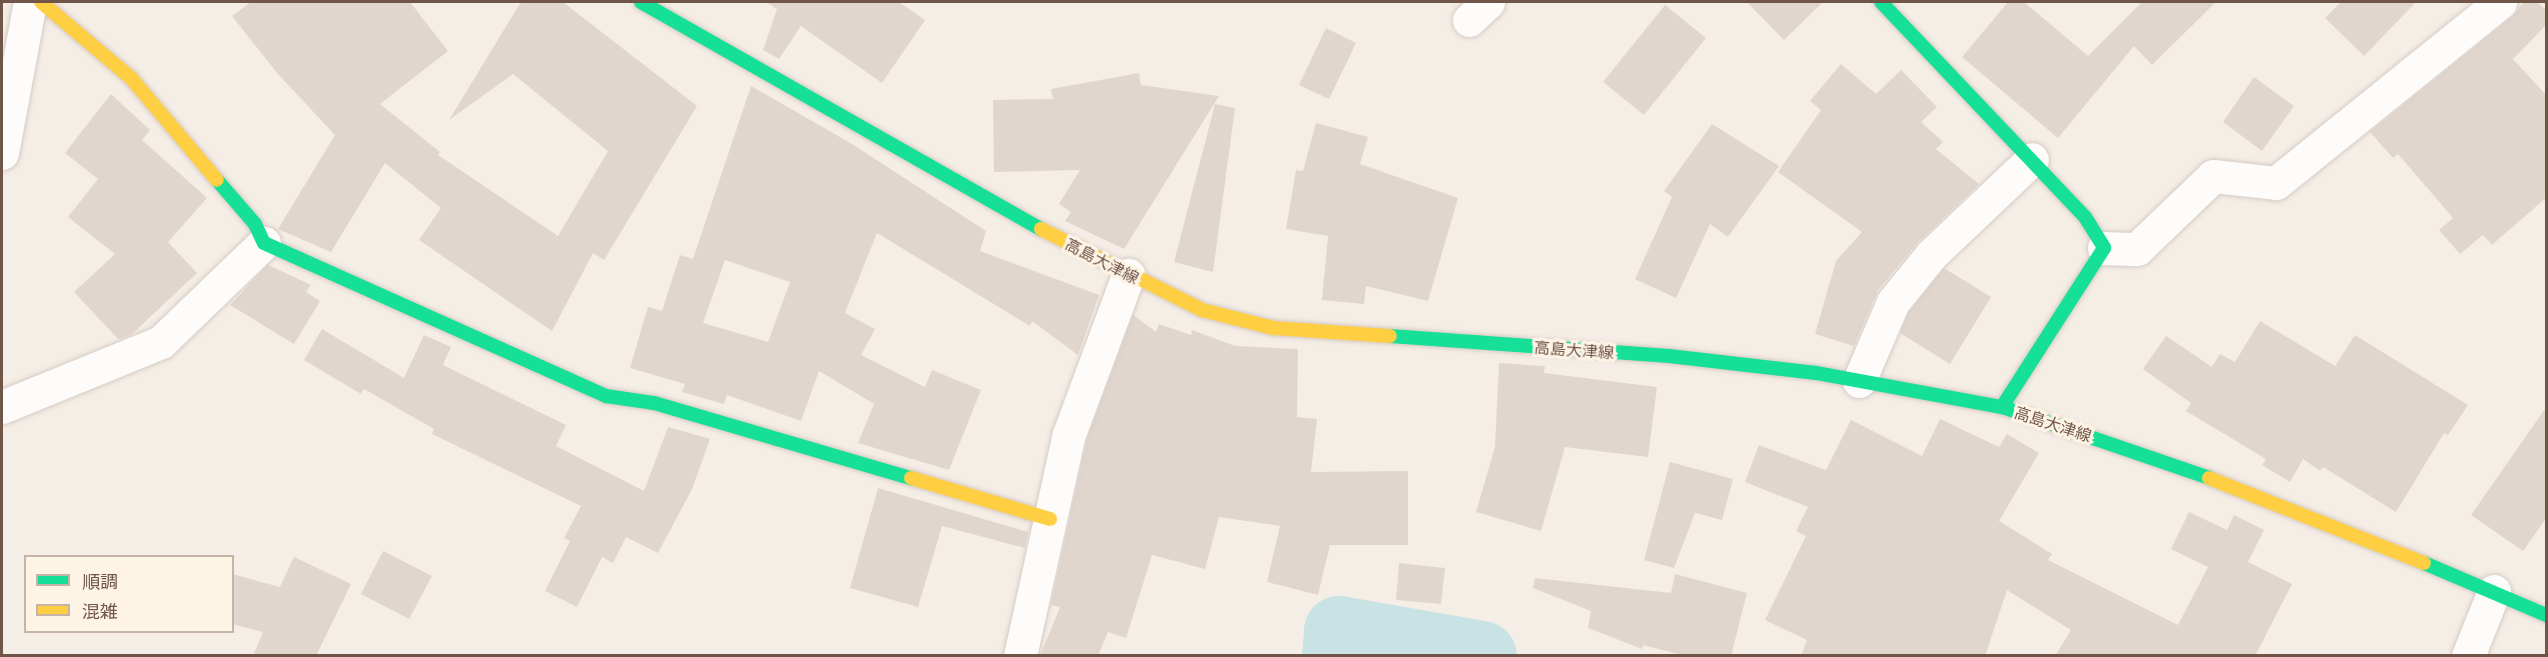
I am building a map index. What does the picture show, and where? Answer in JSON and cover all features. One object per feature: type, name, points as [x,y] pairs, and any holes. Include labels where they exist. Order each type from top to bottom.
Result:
[{"type":"main road","points":[[41,2],[131,78],[255,224],[264,243],[606,396],[654,403],[1050,519]]},
{"type":"main road","name":"高島大津線","points":[[641,2],[1128,275],[1202,310],[1273,328],[1669,356],[1859,381],[2002,407],[2172,464],[2494,591],[2547,615]]},
{"type":"main road","points":[[1881,2],[2085,217],[2104,248],[2002,407]]},
{"type":"street","points":[[2,153],[30,2]]},
{"type":"street","points":[[2104,248],[2137,249],[2213,176],[2276,183],[2500,2]]},
{"type":"street","points":[[1859,381],[1893,302],[1931,255],[2032,159]]},
{"type":"street","points":[[2,407],[161,342],[264,243]]},
{"type":"street","points":[[1020,656],[1069,434],[1128,275]]},
{"type":"street","points":[[2468,656],[2494,591]]},
{"type":"building","points":[[251,2],[410,2],[448,51],[380,104],[440,152],[438,155],[558,236],[608,151],[513,74],[449,120],[521,2],[563,2],[697,106],[604,260],[593,253],[552,331],[419,240],[441,208],[385,163],[331,252],[278,229],[335,135],[277,73],[232,16]]},
{"type":"building","points":[[766,2],[899,2],[925,20],[882,83],[801,26],[779,59],[763,50],[777,9]]},
{"type":"building","points":[[1747,2],[1823,2],[1784,40]]},
{"type":"building","points":[[2008,2],[2024,2],[2088,56],[2142,2],[2216,2],[2152,65],[2134,46],[2058,138],[1962,57]]},
{"type":"building","points":[[2341,2],[2416,2],[2364,56],[2325,18]]},
{"type":"building","points":[[2524,2],[2537,2],[2547,11],[2547,24],[2513,59],[2547,96],[2547,197],[2492,245],[2483,235],[2460,254],[2439,230],[2453,218],[2398,154],[2393,158],[2370,132],[2512,17]]},
{"type":"building","points":[[1665,5],[1706,38],[1644,115],[1603,82]]},
{"type":"building","points":[[1326,28],[1356,43],[1329,99],[1299,85]]},
{"type":"building","points":[[1841,64],[1876,94],[1901,70],[1937,107],[1921,122],[1943,142],[1936,149],[1979,184],[1918,242],[1878,290],[1854,346],[1815,334],[1836,261],[1862,232],[1778,172],[1821,110],[1810,101]]},
{"type":"building","points":[[1139,73],[1141,85],[1219,96],[1124,249],[1065,221],[1071,212],[1059,204],[1080,170],[994,172],[993,100],[1053,99],[1051,89]]},
{"type":"building","points":[[2254,77],[2294,106],[2262,151],[2223,122]]},
{"type":"building","points":[[751,86],[852,144],[986,231],[980,251],[1099,295],[1078,355],[1032,321],[1030,326],[877,233],[845,313],[875,329],[861,355],[925,387],[932,370],[981,390],[949,470],[858,443],[874,404],[819,371],[801,421],[727,395],[724,404],[682,392],[685,384],[630,368],[648,307],[662,311],[680,255],[693,259]],"holes":[[[725,260],[790,282],[768,342],[703,323]]]},
{"type":"building","points":[[111,94],[150,130],[142,140],[207,198],[168,242],[197,273],[132,334],[118,339],[74,292],[115,254],[68,217],[98,179],[65,153]]},
{"type":"building","points":[[1215,104],[1235,108],[1213,272],[1174,262]]},
{"type":"building","points":[[1316,123],[1368,137],[1360,164],[1458,198],[1428,301],[1366,286],[1364,304],[1322,300],[1328,236],[1286,229],[1296,170],[1303,171]]},
{"type":"building","points":[[1712,124],[1779,166],[1728,237],[1710,224],[1676,298],[1635,279],[1672,197],[1664,191]]},
{"type":"building","points":[[268,265],[311,285],[306,292],[320,301],[294,344],[230,305]]},
{"type":"building","points":[[1944,268],[1991,297],[1950,364],[1900,333],[1909,312]]},
{"type":"building","points":[[1133,315],[1156,332],[1159,324],[1191,335],[1192,330],[1235,346],[1298,349],[1297,417],[1317,419],[1311,472],[1408,471],[1408,545],[1330,545],[1318,595],[1267,582],[1280,526],[1219,517],[1205,569],[1152,555],[1126,638],[1108,632],[1098,656],[1040,656],[1060,607],[1051,605],[1087,439]]},
{"type":"building","points":[[2260,321],[2335,366],[2355,335],[2468,405],[2448,435],[2444,433],[2396,512],[2323,467],[2320,471],[2303,459],[2290,482],[2262,465],[2266,459],[2186,411],[2191,403],[2143,369],[2166,336],[2212,367],[2220,354],[2235,362]]},
{"type":"building","points":[[322,329],[404,378],[424,335],[451,347],[443,365],[566,425],[556,446],[644,491],[668,427],[710,439],[692,489],[658,553],[626,537],[613,563],[602,557],[577,607],[545,591],[570,541],[564,538],[581,506],[432,434],[434,429],[364,389],[361,394],[304,360]]},
{"type":"building","points":[[1499,363],[1545,366],[1544,373],[1657,387],[1648,457],[1565,447],[1541,531],[1476,512],[1495,447]]},
{"type":"building","points":[[2547,406],[2547,517],[2523,551],[2471,515]]},
{"type":"building","points":[[1940,419],[1999,447],[2007,434],[2039,453],[1999,521],[2052,554],[2048,560],[2178,625],[2208,567],[2171,549],[2189,512],[2227,530],[2234,515],[2264,530],[2248,562],[2292,584],[2255,656],[2055,656],[2071,630],[2007,590],[1985,656],[1801,656],[1807,640],[1765,620],[1806,536],[1796,531],[1808,507],[1745,482],[1759,445],[1826,470],[1851,420],[1922,456]]},
{"type":"building","points":[[1670,462],[1733,479],[1722,520],[1695,513],[1674,568],[1644,560]]},
{"type":"building","points":[[878,488],[1028,532],[1025,548],[942,526],[918,607],[850,588]]},
{"type":"building","points":[[383,551],[432,576],[409,619],[361,594]]},
{"type":"building","points":[[294,557],[351,584],[316,656],[253,656],[263,632],[234,625],[234,575],[280,587]]},
{"type":"building","points":[[1399,563],[1445,568],[1441,604],[1396,600]]},
{"type":"building","points":[[1675,574],[1747,593],[1731,656],[1685,656],[1643,645],[1642,649],[1588,628],[1591,611],[1533,588],[1535,578],[1671,593]]},
{"type":"waterway","points":[[1337,656],[1339,631],[1482,656]]},
{"type":"traffic: fast","points":[[641,2],[1041,229]]},
{"type":"traffic: fast","points":[[1881,2],[2085,217],[2104,248],[2002,407]]},
{"type":"traffic: fast","points":[[217,180],[255,224],[264,243],[606,396],[654,403],[911,478]]},
{"type":"traffic: fast","points":[[1390,336],[1669,356],[1816,373],[2002,407],[2209,478]]},
{"type":"traffic: fast","points":[[2424,563],[2546,615]]},
{"type":"traffic: slow","points":[[41,2],[131,78],[217,180]]},
{"type":"traffic: slow","points":[[1041,229],[1202,310],[1273,328],[1390,336]]},
{"type":"traffic: slow","points":[[911,478],[1050,519]]},
{"type":"traffic: slow","points":[[2209,478],[2424,563]]}]
